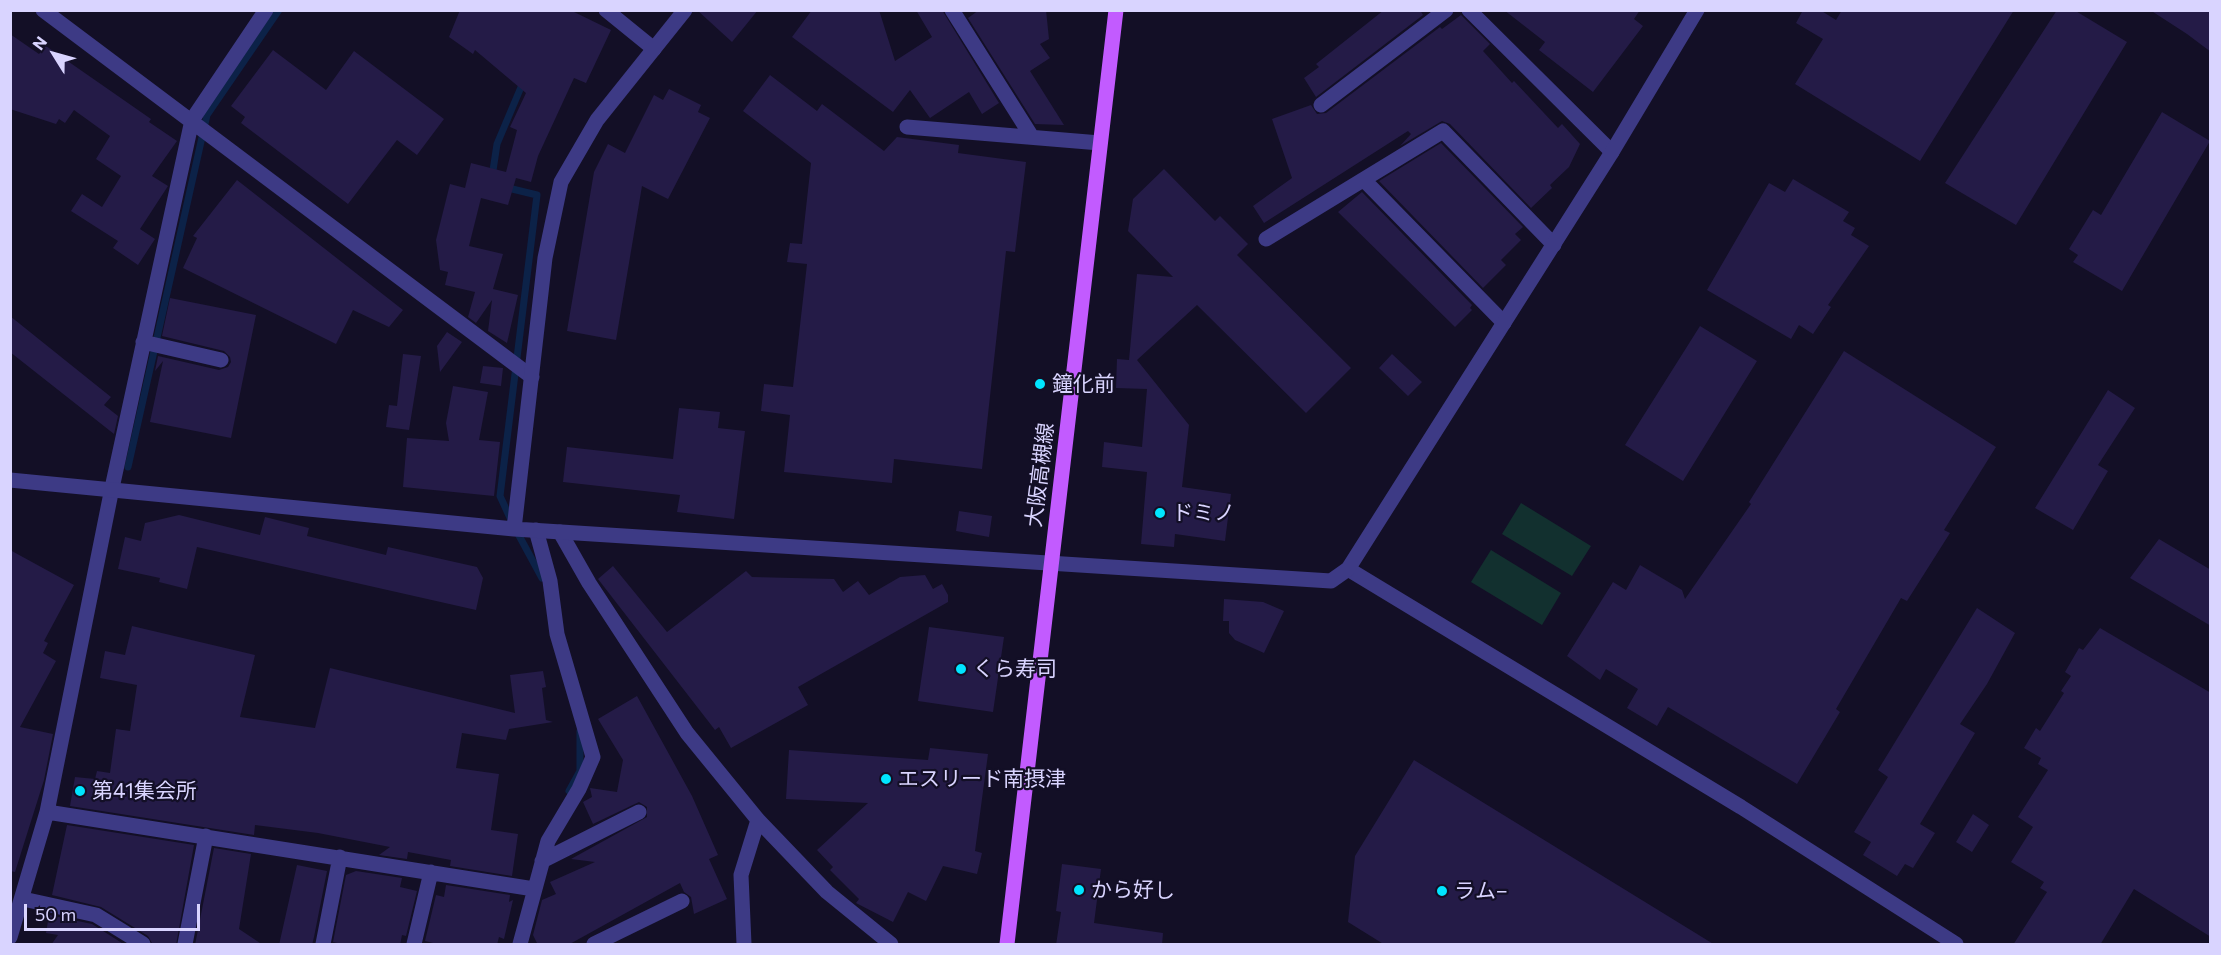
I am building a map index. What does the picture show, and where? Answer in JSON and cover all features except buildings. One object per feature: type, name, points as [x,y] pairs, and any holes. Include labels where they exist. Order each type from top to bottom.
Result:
[{"type":"main road","name":"大阪高槻線","points":[[1007,945],[1116,10]]},
{"type":"street","points":[[43,10],[201,126],[527,373]]},
{"type":"street","points":[[10,937],[47,812],[111,488],[143,342],[201,126],[266,10]]},
{"type":"street","points":[[606,10],[654,49]]},
{"type":"street","points":[[514,529],[527,373],[545,258],[561,182],[597,120],[685,10]]},
{"type":"street","points":[[952,10],[1032,137]]},
{"type":"street","points":[[1321,105],[1446,10]]},
{"type":"street","points":[[1469,10],[1612,152]]},
{"type":"street","points":[[10,480],[111,488],[514,529],[1331,580],[1348,569],[1554,245],[1697,10]]},
{"type":"street","points":[[907,127],[1100,143]]},
{"type":"street","points":[[1266,239],[1443,131],[1554,245]]},
{"type":"street","points":[[1364,180],[1504,322]]},
{"type":"street","points":[[143,342],[221,360]]},
{"type":"street","points":[[520,945],[548,841],[579,789],[593,757],[557,634],[550,581],[536,530]]},
{"type":"street","points":[[560,532],[589,583],[687,733],[758,820],[827,892],[891,945]]},
{"type":"street","points":[[1348,569],[1741,807],[1956,945]]},
{"type":"street","points":[[47,812],[534,889]]},
{"type":"street","points":[[542,861],[639,812]]},
{"type":"street","points":[[744,945],[741,875],[758,820]]},
{"type":"street","points":[[185,945],[206,836]]},
{"type":"street","points":[[323,945],[340,857]]},
{"type":"street","points":[[414,945],[431,872]]},
{"type":"street","points":[[23,899],[96,915],[143,945]]},
{"type":"street","points":[[594,945],[682,902]]},
{"type":"green space","points":[[1521,503],[1591,546],[1572,576],[1502,534]]},
{"type":"green space","points":[[1491,550],[1561,593],[1542,625],[1471,582]]},
{"type":"waterway","points":[[128,467],[207,115],[279,10]]},
{"type":"waterway","points":[[492,177],[497,144],[524,80]]},
{"type":"waterway","points":[[504,187],[537,195],[500,496],[511,520]]},
{"type":"waterway","points":[[516,530],[542,578]]},
{"type":"waterway","points":[[569,791],[580,771],[580,731]]},
{"type":"place","name":"鐘化前","points":[[1040,384]]},
{"type":"place","name":"ドミノ","points":[[1160,513]]},
{"type":"place","name":"くら寿司","points":[[961,669]]},
{"type":"place","name":"エスリード南摂津","points":[[886,779]]},
{"type":"place","name":"第41集会所","points":[[80,791]]},
{"type":"place","name":"から好し","points":[[1079,890]]},
{"type":"place","name":"ラム−","points":[[1442,891]]}]
